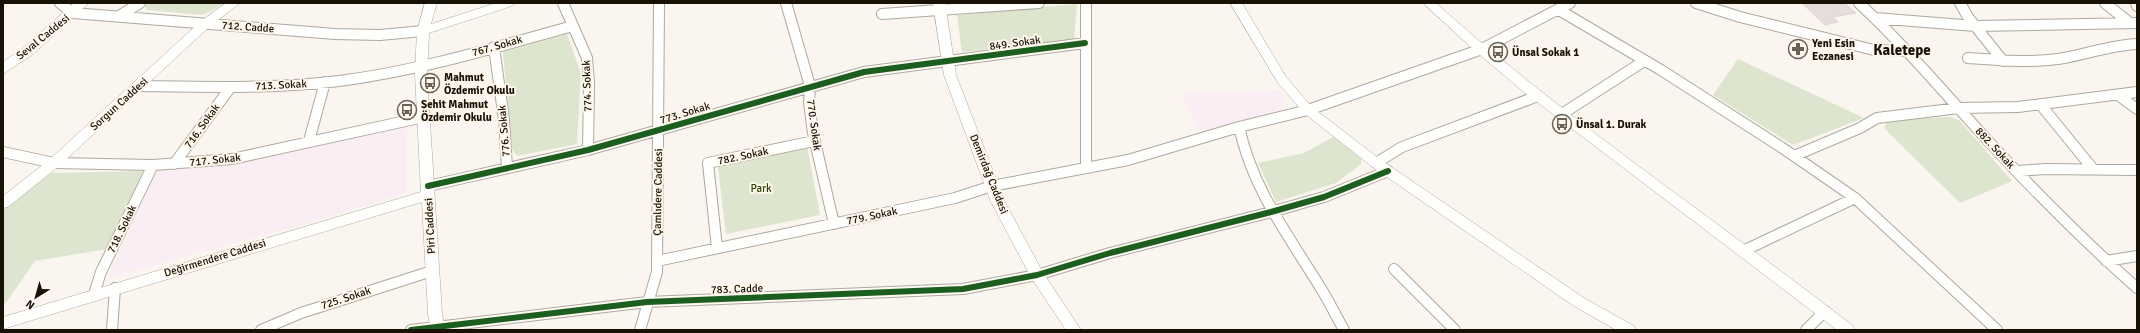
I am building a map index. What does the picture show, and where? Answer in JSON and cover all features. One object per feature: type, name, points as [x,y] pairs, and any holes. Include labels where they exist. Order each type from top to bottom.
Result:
[{"type":"main road","name":"Seval Caddesi","points":[[3,69],[77,8]]},
{"type":"street","points":[[60,3],[77,8]]},
{"type":"street","points":[[119,16],[140,3]]},
{"type":"street","name":"Sorgun Caddesi","points":[[3,204],[54,163],[139,86],[204,24],[234,3]]},
{"type":"street","name":"Piri Caddesi","points":[[431,3],[423,31],[422,67],[432,271],[435,314],[438,328]]},
{"type":"street","points":[[423,31],[508,3]]},
{"type":"street","name":"774. Sokak","points":[[563,3],[587,58],[589,83],[588,150]]},
{"type":"street","name":"Çamlıdere Caddesi","points":[[640,330],[657,272],[659,3]]},
{"type":"street","name":"770. Sokak","points":[[786,3],[810,86],[809,102],[814,141],[834,224]]},
{"type":"street","points":[[882,14],[940,7],[1034,3]]},
{"type":"street","points":[[1086,3],[1086,168]]},
{"type":"street","points":[[1236,3],[1282,80],[1308,110],[1376,163],[1579,302],[1629,330]]},
{"type":"street","points":[[1429,3],[1538,96],[1825,311],[1848,330]]},
{"type":"street","name":"779. Sokak","points":[[657,261],[955,198],[992,186],[1128,160],[1239,127],[1308,110],[1482,49],[1570,3]]},
{"type":"street","points":[[1696,3],[1740,17],[1874,50],[1907,51]]},
{"type":"street","name":"882. Sokak","points":[[1859,3],[1907,51],[2087,245],[2137,288]]},
{"type":"street","points":[[1960,3],[1975,26],[2004,61]]},
{"type":"street","points":[[2106,3],[2134,23]]},
{"type":"street","name":"Demirdağ Caddesi","points":[[940,7],[950,75],[998,202],[1037,275],[1074,330]]},
{"type":"street","name":"712. Cadde","points":[[77,8],[119,16],[335,34],[380,35],[423,31]]},
{"type":"street","points":[[1559,10],[1644,61],[1794,156],[1855,198],[1997,330]]},
{"type":"street","points":[[1875,18],[1975,26],[2067,23],[2134,23]]},
{"type":"street","name":"767. Sokak","points":[[422,67],[573,26]]},
{"type":"street","name":"849. Sokak","points":[[948,62],[1085,43]]},
{"type":"street","points":[[1968,58],[2004,61],[2049,60],[2123,44],[2137,44]]},
{"type":"street","name":"776. Sokak","points":[[494,47],[504,120],[507,168]]},
{"type":"street","points":[[1562,114],[1644,61]]},
{"type":"street","name":"773. Sokak","points":[[428,190],[507,168],[588,150],[659,131],[810,86],[864,72],[948,62]]},
{"type":"street","name":"713. Sokak","points":[[139,86],[230,88],[325,82],[422,67]]},
{"type":"street","points":[[308,141],[325,82]]},
{"type":"street","name":"716. Sokak","points":[[174,164],[230,88]]},
{"type":"street","points":[[1794,156],[1860,128],[1877,118],[1959,108],[2018,107],[2137,92]]},
{"type":"street","points":[[2118,94],[2137,109]]},
{"type":"street","points":[[1376,163],[1402,147],[1538,96]]},
{"type":"street","points":[[2040,104],[2093,169]]},
{"type":"street","name":"717. Sokak","points":[[3,152],[54,163],[153,166],[232,159],[308,141],[424,117]]},
{"type":"street","points":[[1239,127],[1256,183],[1271,212],[1318,284],[1344,330]]},
{"type":"street","name":"782. Sokak","points":[[717,248],[708,163],[814,141]]},
{"type":"street","name":"718. Sokak","points":[[94,294],[102,272],[153,166]]},
{"type":"street","points":[[2017,171],[2093,169],[2137,170]]},
{"type":"street","name":"783. Cadde","points":[[411,330],[647,302],[963,289],[1037,275],[1110,253],[1271,212],[1324,197],[1388,171]]},
{"type":"street","name":"Değirmendere Caddesi","points":[[3,323],[428,190]]},
{"type":"street","points":[[1743,251],[1855,198]]},
{"type":"street","points":[[2106,261],[2137,256]]},
{"type":"street","points":[[1394,268],[1455,330]]},
{"type":"street","name":"725. Sokak","points":[[261,330],[301,312],[432,271]]},
{"type":"street","points":[[112,330],[115,288]]},
{"type":"street","points":[[1806,330],[1825,311]]},
{"type":"shaded area","points":[[1282,90],[1286,111],[1202,135],[1180,94]]},
{"type":"shaded area","points":[[407,125],[406,193],[315,221],[108,278],[156,170],[229,164]]},
{"type":"green space","points":[[148,3],[224,3],[202,15],[147,10],[145,5]]},
{"type":"green space","points":[[1077,4],[1074,40],[962,52],[957,15]]},
{"type":"green space","points":[[567,34],[581,74],[577,144],[517,156],[512,150],[503,52]]},
{"type":"green space","points":[[1738,59],[1864,118],[1793,145],[1713,95]]},
{"type":"green space","points":[[1951,117],[1960,121],[2012,181],[1960,203],[1884,128],[1887,122],[1894,119]]},
{"type":"green space","points":[[1335,136],[1361,155],[1361,164],[1336,183],[1276,202],[1258,163],[1304,153]]},
{"type":"green space","name":"Park","points":[[806,141],[820,215],[726,234],[717,159]]},
{"type":"green space","points":[[143,171],[107,249],[35,261],[3,307],[3,208],[51,173]]},
{"type":"building","points":[[1802,3],[1844,3],[1856,13],[1833,17],[1838,22],[1825,25]]},
{"type":"cycle path","points":[[428,186],[588,150],[864,72],[1085,43]]},
{"type":"cycle path","points":[[411,330],[647,302],[963,289],[1037,275],[1110,253],[1271,212],[1324,197],[1388,171]]},
{"type":"place","name":"Yeni Esin Eczanesi","points":[[1798,49]]},
{"type":"place","name":"Ünsal Sokak 1","points":[[1498,52]]},
{"type":"place","name":"Mahmut Özdemir Okulu","points":[[430,83]]},
{"type":"place","name":"Şehit Mahmut Özdemir Okulu","points":[[407,110]]},
{"type":"place","name":"Ünsal 1. Durak","points":[[1562,124]]},
{"type":"district","name":"Kaletepe","points":[[1902,50]]}]
